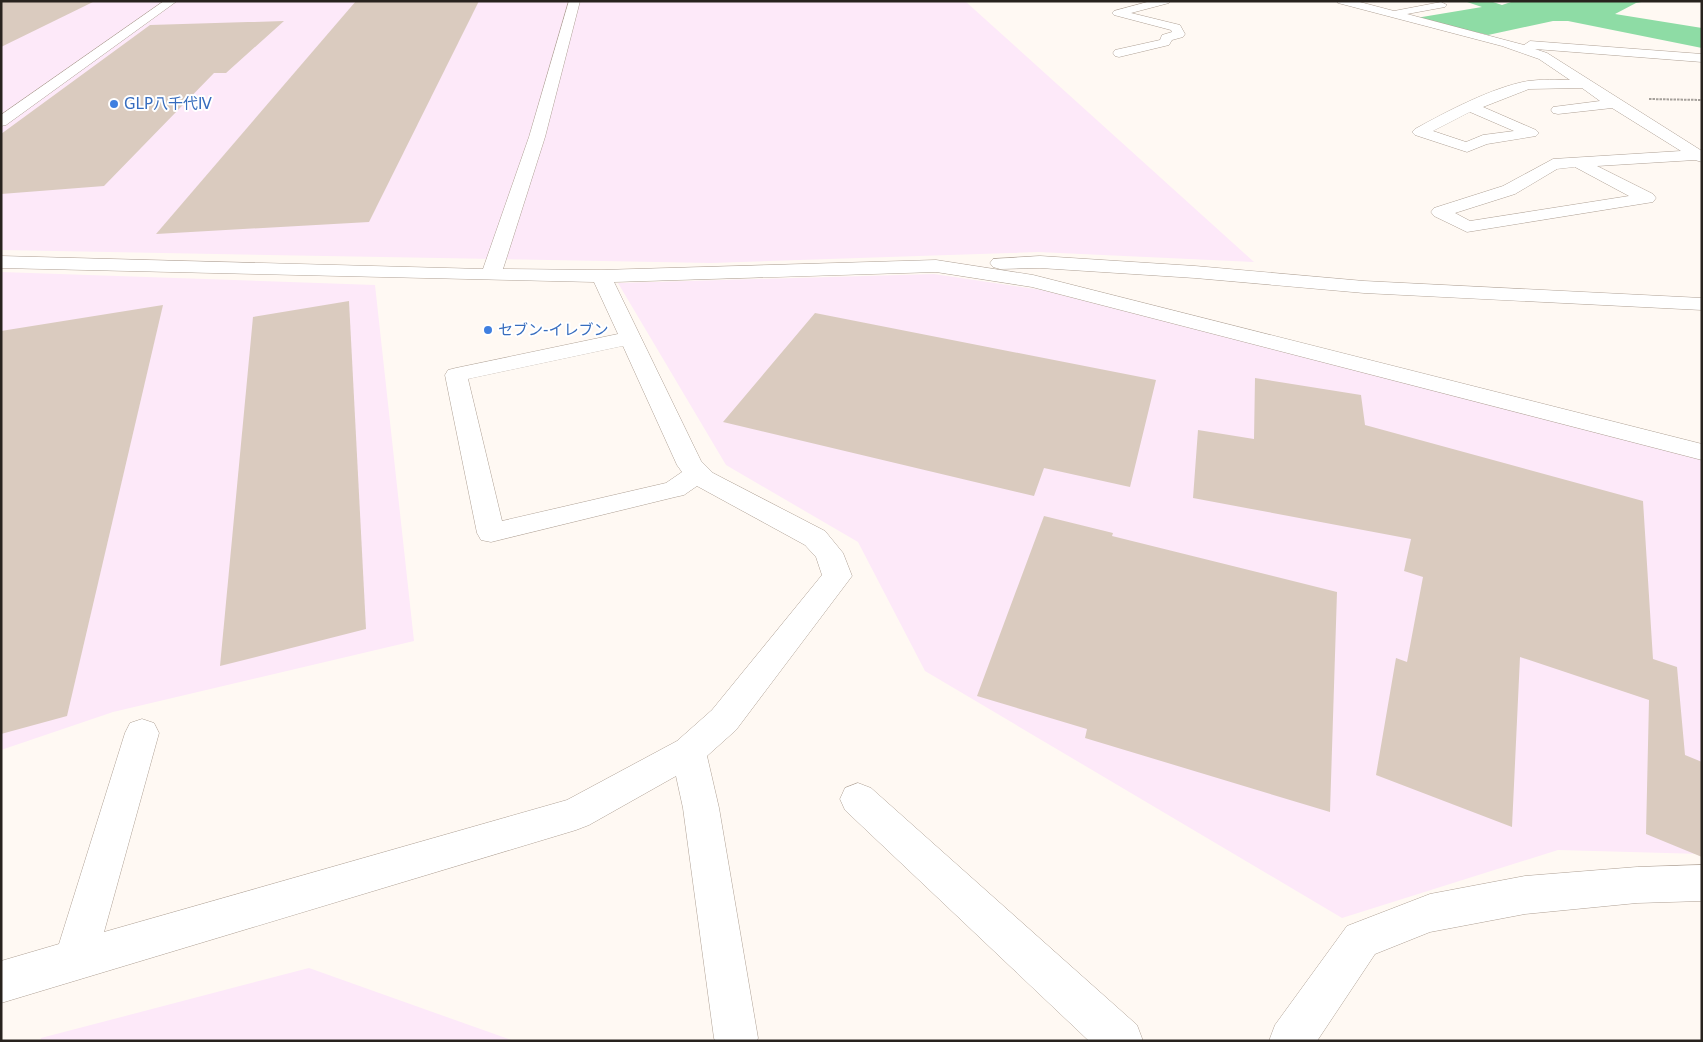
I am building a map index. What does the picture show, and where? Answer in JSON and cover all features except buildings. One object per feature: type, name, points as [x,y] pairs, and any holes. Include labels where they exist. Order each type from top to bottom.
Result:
[{"type":"street","points":[[1,122],[172,1]]},
{"type":"street","points":[[491,275],[537,137],[575,1]]},
{"type":"street","points":[[1119,53],[1165,42],[1166,38],[1179,34],[1176,28],[1118,13],[1165,1]]},
{"type":"street","points":[[1342,1],[1506,43],[1543,56],[1610,101],[1699,156]]},
{"type":"street","points":[[1390,13],[1441,5]]},
{"type":"street","points":[[1506,43],[1702,58]]},
{"type":"street","points":[[1471,107],[1531,133],[1483,140],[1467,147],[1420,132],[1471,107],[1529,85],[1587,84]]},
{"type":"street","points":[[1558,110],[1610,101]]},
{"type":"street","points":[[1577,162],[1647,198],[1467,227],[1440,212],[1509,190],[1553,164],[1577,162],[1699,156]]},
{"type":"street","points":[[1,262],[491,275],[601,276],[1040,262],[1195,272],[1364,287],[1702,304]]},
{"type":"street","points":[[936,266],[1034,281],[1702,452]]},
{"type":"street","points":[[1,982],[576,814],[690,751],[724,720],[837,576],[829,553],[815,538],[704,479],[690,465],[601,276]]},
{"type":"street","points":[[630,338],[456,375],[491,533],[675,489],[698,473]]},
{"type":"street","points":[[75,961],[142,733]]},
{"type":"street","points":[[690,751],[701,808],[736,1038]]},
{"type":"street","points":[[858,799],[1121,1041]]},
{"type":"street","points":[[1291,1041],[1361,940],[1430,913],[1526,895],[1637,885],[1702,883]]},
{"type":"path","points":[[1610,101],[1702,100]]},
{"type":"shaded area","points":[[1,1],[965,1],[1254,262],[1038,252],[711,263],[1,250]]},
{"type":"shaded area","points":[[1,272],[375,285],[414,641],[113,712],[1,750]]},
{"type":"shaded area","points":[[934,274],[1042,290],[1702,458],[1702,854],[1558,850],[1342,918],[925,671],[858,542],[726,465],[618,283]]},
{"type":"shaded area","points":[[309,968],[514,1041],[40,1041],[41,1038]]},
{"type":"green space","points":[[1464,1],[1490,1],[1502,5],[1514,1],[1647,1],[1636,3],[1615,14],[1702,28],[1702,48],[1568,21],[1553,21],[1488,35],[1416,18],[1482,7]]},
{"type":"place","name":"GLP八千代Ⅳ","points":[[114,104]]},
{"type":"place","name":"セブン-イレブン","points":[[488,330]]}]
